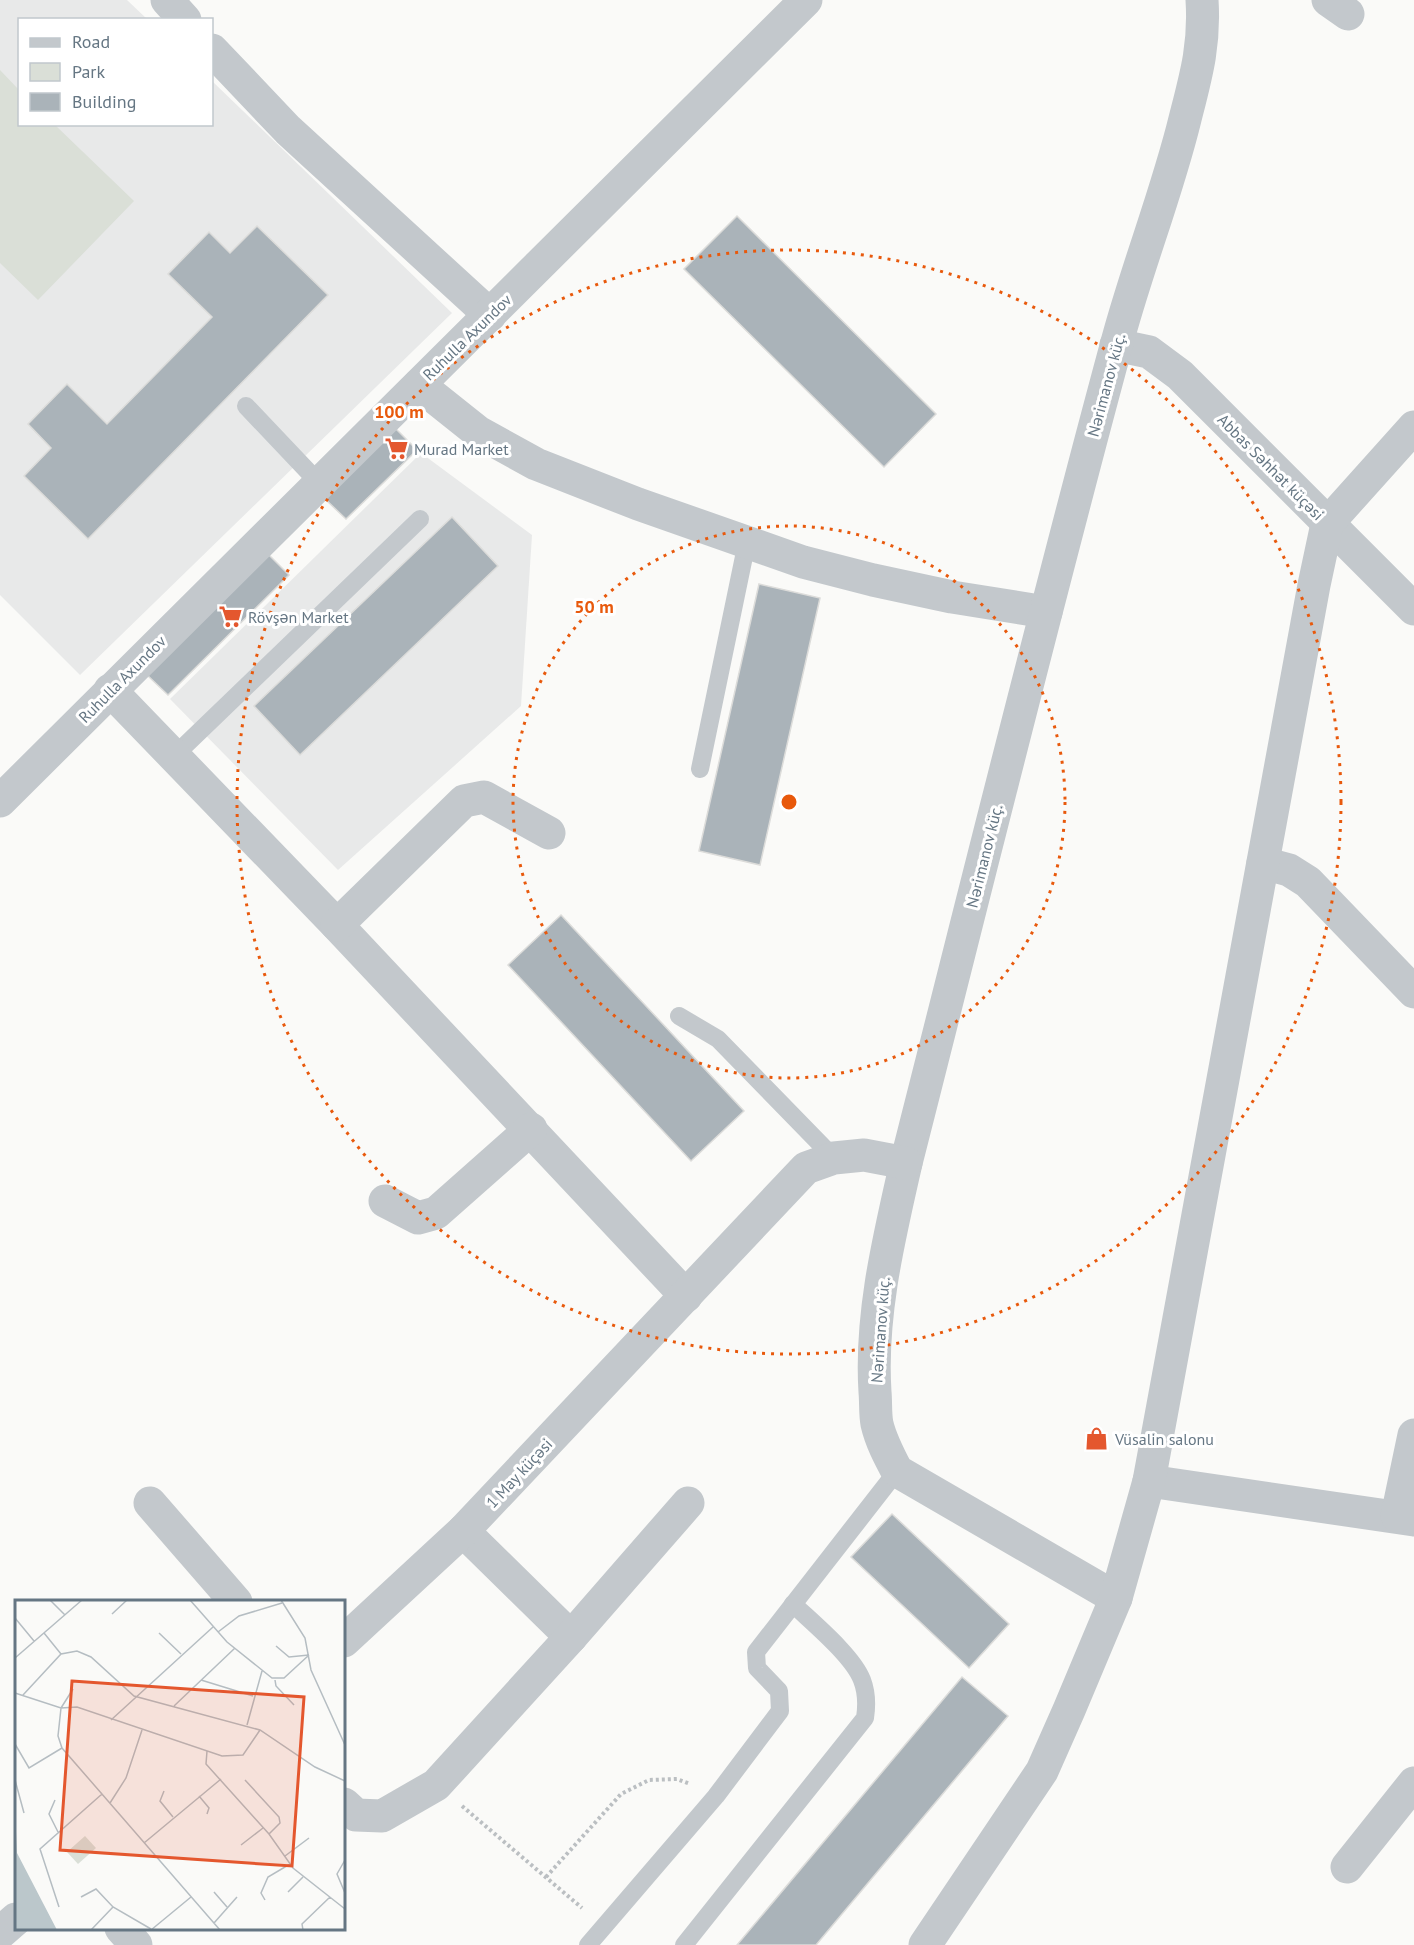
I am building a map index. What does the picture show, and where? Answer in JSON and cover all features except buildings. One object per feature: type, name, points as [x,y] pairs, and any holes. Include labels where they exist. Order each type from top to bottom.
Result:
[{"type":"street","points":[[167,0],[182,18]]},
{"type":"street","name":"Ruhulla Axundov","points":[[0,801],[806,0]]},
{"type":"street","name":"Nərimanov küç.","points":[[897,1471],[886,1450],[877,1424],[874,1369],[879,1297],[893,1221],[1046,612],[1116,345],[1178,150],[1200,59],[1204,28],[1202,0]]},
{"type":"street","points":[[213,51],[288,130],[490,315]]},
{"type":"street","name":"Abbas Səhhət küçəsi","points":[[1116,345],[1149,352],[1180,375],[1414,609]]},
{"type":"street","points":[[418,385],[478,432],[536,464],[638,504],[803,562],[952,597],[1046,612]]},
{"type":"street","points":[[925,1945],[1042,1770],[1070,1710],[1116,1598],[1149,1481],[1327,524],[1414,427]]},
{"type":"street","points":[[110,690],[531,1129],[686,1296]]},
{"type":"street","points":[[336,924],[464,801],[484,797],[549,833]]},
{"type":"street","points":[[1263,863],[1289,870],[1308,882],[1414,992]]},
{"type":"street","points":[[385,1201],[418,1218],[436,1213],[531,1129]]},
{"type":"street","name":"1 May küçəsi","points":[[345,1640],[463,1532],[806,1168],[834,1158],[864,1155],[906,1163]]},
{"type":"street","points":[[1149,1481],[1406,1518],[1414,1435]]},
{"type":"street","points":[[897,1471],[1116,1598]]},
{"type":"street","points":[[150,1503],[234,1600]]},
{"type":"street","points":[[345,1805],[356,1815],[382,1816],[436,1785],[571,1637],[688,1503]]},
{"type":"street","points":[[463,1532],[571,1637]]},
{"type":"street","points":[[1347,1867],[1414,1783]]},
{"type":"street","points":[[122,1930],[136,1945]]},
{"type":"lane","points":[[246,406],[319,483]]},
{"type":"lane","points":[[174,756],[420,519]]},
{"type":"lane","points":[[700,769],[747,542]]},
{"type":"lane","points":[[679,1016],[718,1039],[834,1158]]},
{"type":"lane","points":[[588,1945],[716,1796],[780,1711],[780,1691],[757,1668],[756,1652],[897,1471]]},
{"type":"lane","points":[[684,1945],[866,1718],[867,1701],[862,1679],[852,1662],[793,1604]]},
{"type":"path","points":[[546,1877],[621,1794],[649,1780],[677,1779],[716,1796]]},
{"type":"path","points":[[436,1785],[604,1926]]},
{"type":"shaded area","points":[[0,0],[127,0],[146,18],[18,18],[18,126],[213,126],[213,82],[452,313],[80,675],[0,595]]},
{"type":"shaded area","points":[[421,453],[532,535],[521,706],[338,870],[170,699]]},
{"type":"green space","points":[[0,70],[18,89],[18,126],[56,126],[134,201],[38,300],[0,263]]},
{"type":"place","name":"Murad Market","points":[[396,449]]},
{"type":"place","name":"Rövşən Market","points":[[230,617]]},
{"type":"place","name":"Vüsalin salonu","points":[[1097,1439]]}]
